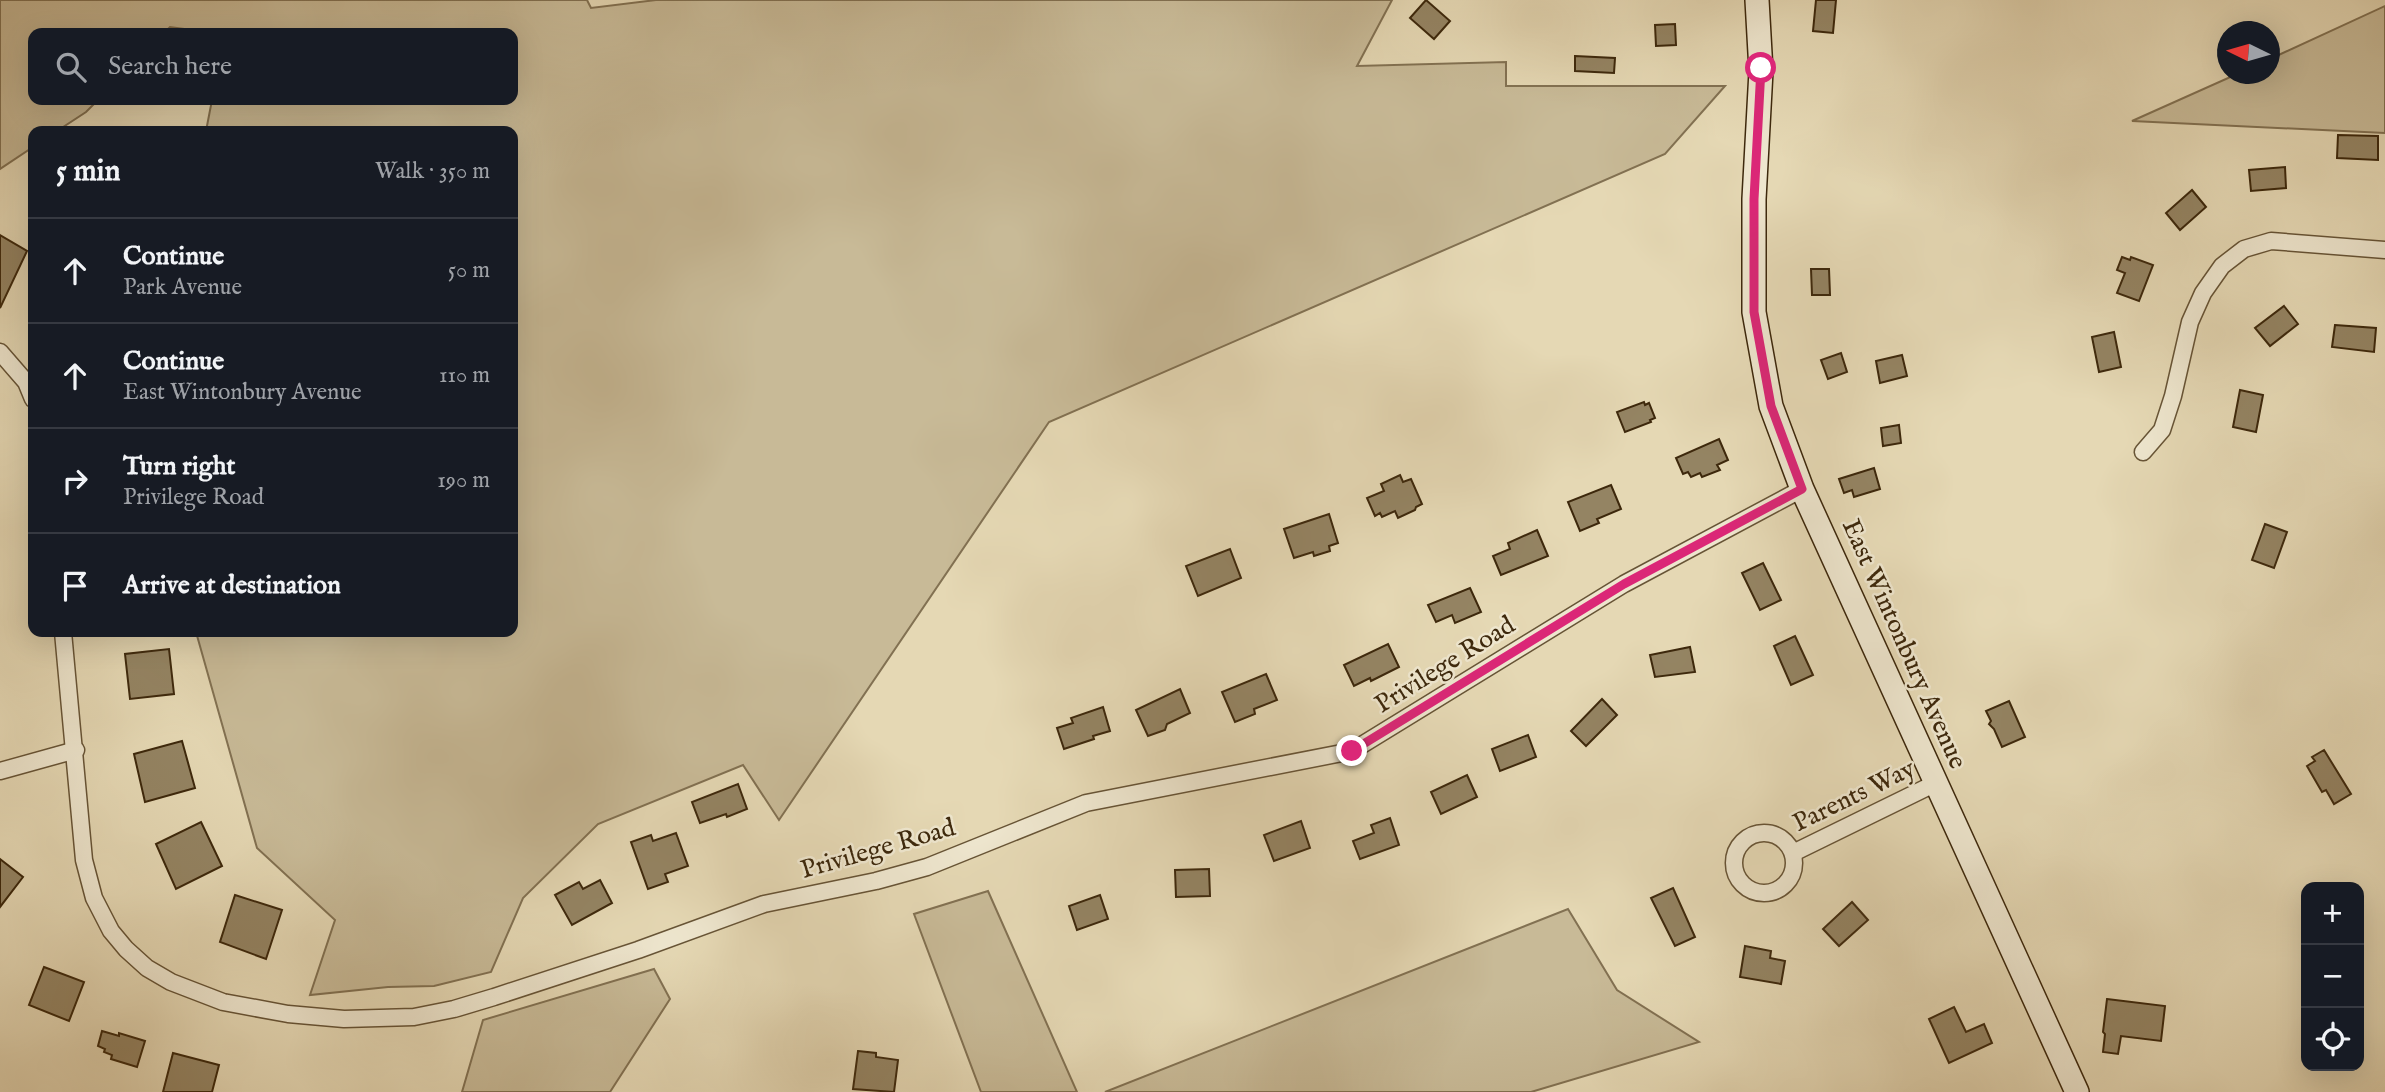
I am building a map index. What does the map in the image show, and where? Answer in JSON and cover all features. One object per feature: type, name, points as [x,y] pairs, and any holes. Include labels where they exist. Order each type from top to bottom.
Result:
[{"type":"main road","name":"East Wintonbury Avenue","points":[[1757,0],[1761,71],[1754,199],[1754,312],[1771,406],[1802,489],[2077,1092]]},
{"type":"street","points":[[2143,452],[2161,430],[2173,396],[2190,322],[2203,292],[2222,267],[2244,249],[2271,241],[2385,250]]},
{"type":"street","points":[[0,352],[14,366],[28,387]]},
{"type":"street","name":"Privilege Road","points":[[65,637],[84,860],[94,898],[111,931],[148,968],[171,982],[223,1002],[288,1014],[344,1019],[414,1017],[494,997],[638,950],[764,904],[876,881],[927,867],[1086,803],[1352,751],[1624,584],[1802,489]]},
{"type":"street","points":[[0,771],[76,750]]},
{"type":"street","name":"Parents Way","points":[[1793,853],[1936,783]]},
{"type":"shaded area","points":[[0,0],[587,0],[591,8],[656,0],[1392,0],[1357,66],[1506,62],[1506,86],[1725,86],[1665,154],[1049,422],[779,820],[743,765],[598,824],[523,898],[491,972],[434,986],[388,987],[310,995],[335,920],[257,848],[197,637],[518,637],[518,126],[207,126],[211,105],[518,105],[518,28],[28,28],[28,105],[93,105],[65,126],[28,126],[28,150],[0,169]]},
{"type":"shaded area","points":[[2385,6],[2385,133],[2132,121],[2217,83],[2280,84],[2280,54]]},
{"type":"shaded area","points":[[988,891],[1077,1092],[981,1092],[914,914]]},
{"type":"shaded area","points":[[1568,909],[1617,990],[1699,1042],[1531,1092],[1105,1092]]},
{"type":"shaded area","points":[[654,969],[670,999],[610,1092],[462,1092],[483,1020]]},
{"type":"building","points":[[1426,0],[1450,21],[1434,39],[1410,18]]},
{"type":"building","points":[[1816,0],[1836,0],[1833,33],[1813,31]]},
{"type":"building","points":[[1675,24],[1676,45],[1656,46],[1655,25]]},
{"type":"building","points":[[1575,56],[1615,58],[1614,73],[1575,71]]},
{"type":"building","points":[[2338,135],[2378,136],[2378,160],[2337,158]]},
{"type":"building","points":[[2285,167],[2286,188],[2251,191],[2249,170]]},
{"type":"building","points":[[2192,190],[2206,207],[2180,230],[2166,213]]},
{"type":"building","points":[[0,235],[27,251],[0,308]]},
{"type":"building","points":[[2122,257],[2130,260],[2131,257],[2153,265],[2139,301],[2117,293],[2125,273],[2117,270]]},
{"type":"building","points":[[1811,269],[1829,269],[1830,295],[1812,295]]},
{"type":"building","points":[[2284,306],[2298,324],[2270,346],[2255,328]]},
{"type":"building","points":[[2335,325],[2376,328],[2374,352],[2332,347]]},
{"type":"building","points":[[2114,332],[2121,367],[2099,372],[2092,337]]},
{"type":"building","points":[[1841,353],[1847,372],[1828,379],[1821,360]]},
{"type":"building","points":[[1902,355],[1907,376],[1880,383],[1876,361]]},
{"type":"building","points":[[2240,390],[2263,395],[2256,432],[2233,427]]},
{"type":"building","points":[[1644,402],[1645,405],[1649,403],[1655,418],[1625,432],[1617,412]]},
{"type":"building","points":[[1899,425],[1901,443],[1883,446],[1881,428]]},
{"type":"building","points":[[1719,439],[1728,460],[1717,465],[1720,470],[1702,477],[1700,473],[1691,477],[1688,472],[1683,474],[1676,458]]},
{"type":"building","points":[[1874,468],[1880,489],[1854,497],[1852,490],[1844,493],[1839,479]]},
{"type":"building","points":[[1400,475],[1403,482],[1411,479],[1422,504],[1398,518],[1395,511],[1382,517],[1380,513],[1375,516],[1367,498],[1384,491],[1381,484]]},
{"type":"building","points":[[1611,485],[1621,509],[1597,519],[1599,523],[1580,531],[1568,502]]},
{"type":"building","points":[[1329,514],[1338,543],[1329,546],[1330,551],[1314,556],[1313,552],[1294,558],[1284,529]]},
{"type":"building","points":[[2265,524],[2287,532],[2274,568],[2252,560]]},
{"type":"building","points":[[1537,530],[1548,556],[1501,575],[1493,556],[1510,549],[1508,543]]},
{"type":"building","points":[[1230,549],[1241,578],[1198,596],[1186,566]]},
{"type":"building","points":[[1763,563],[1781,600],[1760,610],[1742,573]]},
{"type":"building","points":[[1470,588],[1481,612],[1455,623],[1452,615],[1436,622],[1428,605]]},
{"type":"building","points":[[1795,636],[1813,675],[1791,685],[1774,646]]},
{"type":"building","points":[[1388,644],[1399,667],[1354,686],[1344,665]]},
{"type":"building","points":[[1690,647],[1695,672],[1655,677],[1650,655]]},
{"type":"building","points":[[169,649],[174,694],[130,699],[125,654]]},
{"type":"building","points":[[1266,674],[1277,700],[1254,709],[1255,714],[1235,722],[1222,692]]},
{"type":"building","points":[[1180,689],[1190,713],[1167,724],[1165,730],[1148,736],[1136,710]]},
{"type":"building","points":[[1602,699],[1617,715],[1586,746],[1571,731]]},
{"type":"building","points":[[2009,701],[2025,737],[2002,747],[1989,724],[1991,721],[1986,711]]},
{"type":"building","points":[[1103,707],[1110,731],[1064,749],[1057,728],[1073,723],[1071,718]]},
{"type":"building","points":[[1528,735],[1536,757],[1500,771],[1492,749]]},
{"type":"building","points":[[182,741],[195,788],[145,802],[134,754]]},
{"type":"building","points":[[2324,750],[2351,794],[2334,804],[2326,790],[2322,792],[2307,766],[2315,761],[2312,757]]},
{"type":"building","points":[[1467,775],[1477,797],[1441,814],[1431,792]]},
{"type":"building","points":[[738,784],[747,809],[700,823],[692,802]]},
{"type":"building","points":[[1390,818],[1399,845],[1360,859],[1353,841],[1374,833],[1371,825]]},
{"type":"building","points":[[1301,821],[1310,848],[1274,861],[1264,835]]},
{"type":"building","points":[[201,822],[222,866],[176,889],[156,844]]},
{"type":"building","points":[[676,833],[688,866],[665,874],[668,882],[648,889],[631,842],[651,835],[653,841]]},
{"type":"building","points":[[0,859],[23,877],[0,907]]},
{"type":"building","points":[[1209,869],[1210,896],[1176,897],[1175,870]]},
{"type":"building","points":[[600,880],[612,903],[572,925],[555,895],[579,882],[583,889]]},
{"type":"building","points":[[1673,888],[1695,937],[1675,946],[1651,898]]},
{"type":"building","points":[[235,895],[282,910],[266,959],[220,942]]},
{"type":"building","points":[[1100,895],[1108,919],[1077,930],[1069,906]]},
{"type":"building","points":[[1852,902],[1868,920],[1839,946],[1823,929]]},
{"type":"building","points":[[1745,946],[1771,951],[1770,958],[1785,961],[1781,984],[1740,977]]},
{"type":"building","points":[[44,967],[84,982],[69,1021],[29,1005]]},
{"type":"building","points":[[2107,999],[2165,1006],[2161,1041],[2121,1036],[2118,1054],[2103,1052]]},
{"type":"building","points":[[1954,1007],[1966,1032],[1984,1024],[1992,1043],[1949,1063],[1929,1019]]},
{"type":"building","points":[[102,1031],[145,1041],[137,1067],[111,1059],[112,1055],[98,1046]]},
{"type":"building","points":[[858,1051],[898,1060],[894,1092],[853,1089]]},
{"type":"building","points":[[173,1053],[219,1065],[212,1092],[163,1092]]},
{"type":"route","points":[[1352,751],[1624,584],[1802,489],[1771,406],[1754,312],[1754,199],[1761,68]]}]
